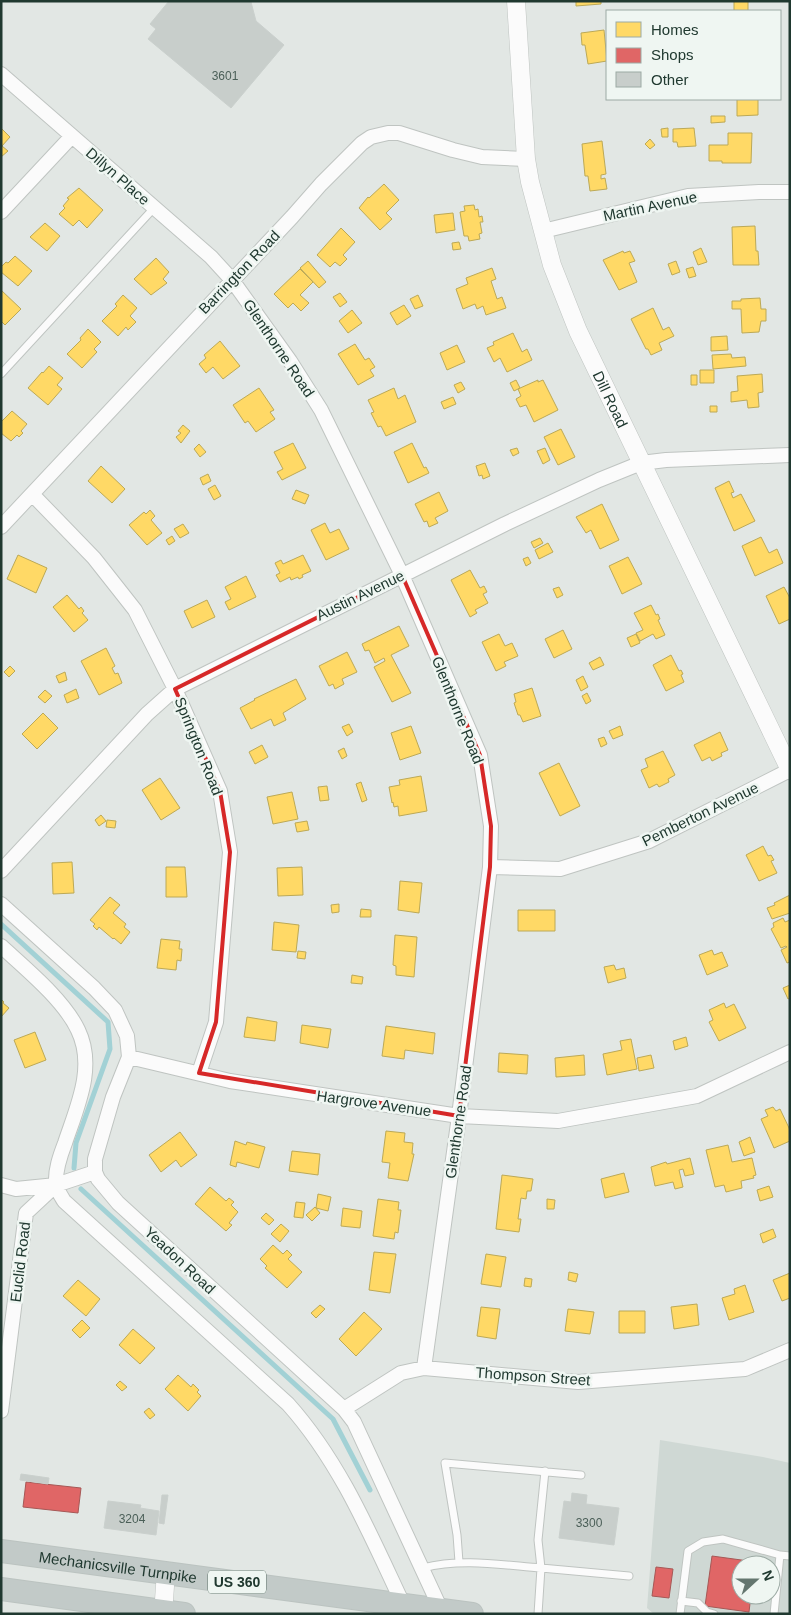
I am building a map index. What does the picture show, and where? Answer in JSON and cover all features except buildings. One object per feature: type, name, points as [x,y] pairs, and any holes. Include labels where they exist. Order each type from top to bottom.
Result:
[{"type":"highway","name":"Mechanicsville Turnpike","points":[[1,1551],[166,1572],[408,1609],[472,1614]]},
{"type":"highway","points":[[1,1589],[170,1613]]},
{"type":"street","name":"Dill Road","points":[[516,1],[526,160],[552,265],[578,331],[790,770]]},
{"type":"street","name":"Dillyn Place","points":[[1,74],[211,257],[232,280]]},
{"type":"street","name":"Barrington Road","points":[[1,527],[321,184],[362,143],[372,137],[399,132],[453,150],[482,157],[526,160]]},
{"type":"street","points":[[1,212],[72,136]]},
{"type":"street","name":"Martin Avenue","points":[[543,232],[688,196],[790,192]]},
{"type":"street","name":"Glenthorne Road","points":[[232,280],[290,361],[320,410],[402,575],[480,755],[491,826],[490,867],[459,1116],[424,1368]]},
{"type":"street","name":"Austin Avenue","points":[[1,870],[147,714],[175,689],[402,575],[591,484],[641,463],[666,460],[790,456]]},
{"type":"street","name":"Springton Road","points":[[32,494],[94,558],[135,610],[175,689],[220,791],[230,852],[216,1022],[199,1074]]},
{"type":"street","name":"Pemberton Avenue","points":[[490,867],[560,869],[649,841],[790,770]]},
{"type":"street","points":[[1,904],[94,988],[115,1010],[128,1036],[129,1057],[112,1097],[95,1158],[95,1172],[56,1185],[16,1189],[1,1185]]},
{"type":"street","points":[[1,946],[66,1010],[81,1038],[85,1054],[85,1080],[57,1166],[56,1185],[64,1201],[288,1404],[300,1418],[322,1446],[354,1500],[408,1609]]},
{"type":"street","name":"Hargrove Avenue","points":[[129,1057],[230,1082],[459,1116],[558,1121],[697,1096],[790,1052]]},
{"type":"street","name":"Yeadon Road","points":[[95,1172],[103,1187],[118,1203],[344,1410],[354,1422],[443,1612]]},
{"type":"street","name":"Euclid Road","points":[[1,1411],[26,1213],[56,1185]]},
{"type":"street","name":"Thompson Street","points":[[344,1410],[401,1373],[424,1368],[578,1382],[745,1369],[790,1350]]},
{"type":"street","points":[[166,1572],[170,1613]]},
{"type":"lane","points":[[1,374],[154,208]]},
{"type":"lane","points":[[459,1562],[457,1535],[445,1463],[581,1475]]},
{"type":"lane","points":[[538,1614],[541,1568],[538,1540],[545,1471]]},
{"type":"lane","points":[[680,1614],[688,1551],[704,1542],[723,1539],[790,1556]]},
{"type":"lane","points":[[774,1614],[780,1554]]},
{"type":"lane","points":[[423,1568],[441,1563],[459,1562],[629,1576]]},
{"type":"lane","points":[[682,1600],[698,1603],[707,1612],[714,1614]]},
{"type":"highlighted area","points":[[402,575],[480,755],[491,826],[490,867],[459,1116],[199,1073],[216,1022],[230,852],[220,791],[175,689]]},
{"type":"shaded area","points":[[660,1440],[790,1463],[790,1614],[654,1614],[647,1608]]},
{"type":"waterway","points":[[1,924],[108,1022],[110,1049],[76,1143],[74,1168]]},
{"type":"waterway","points":[[81,1189],[333,1419],[370,1490]]}]
